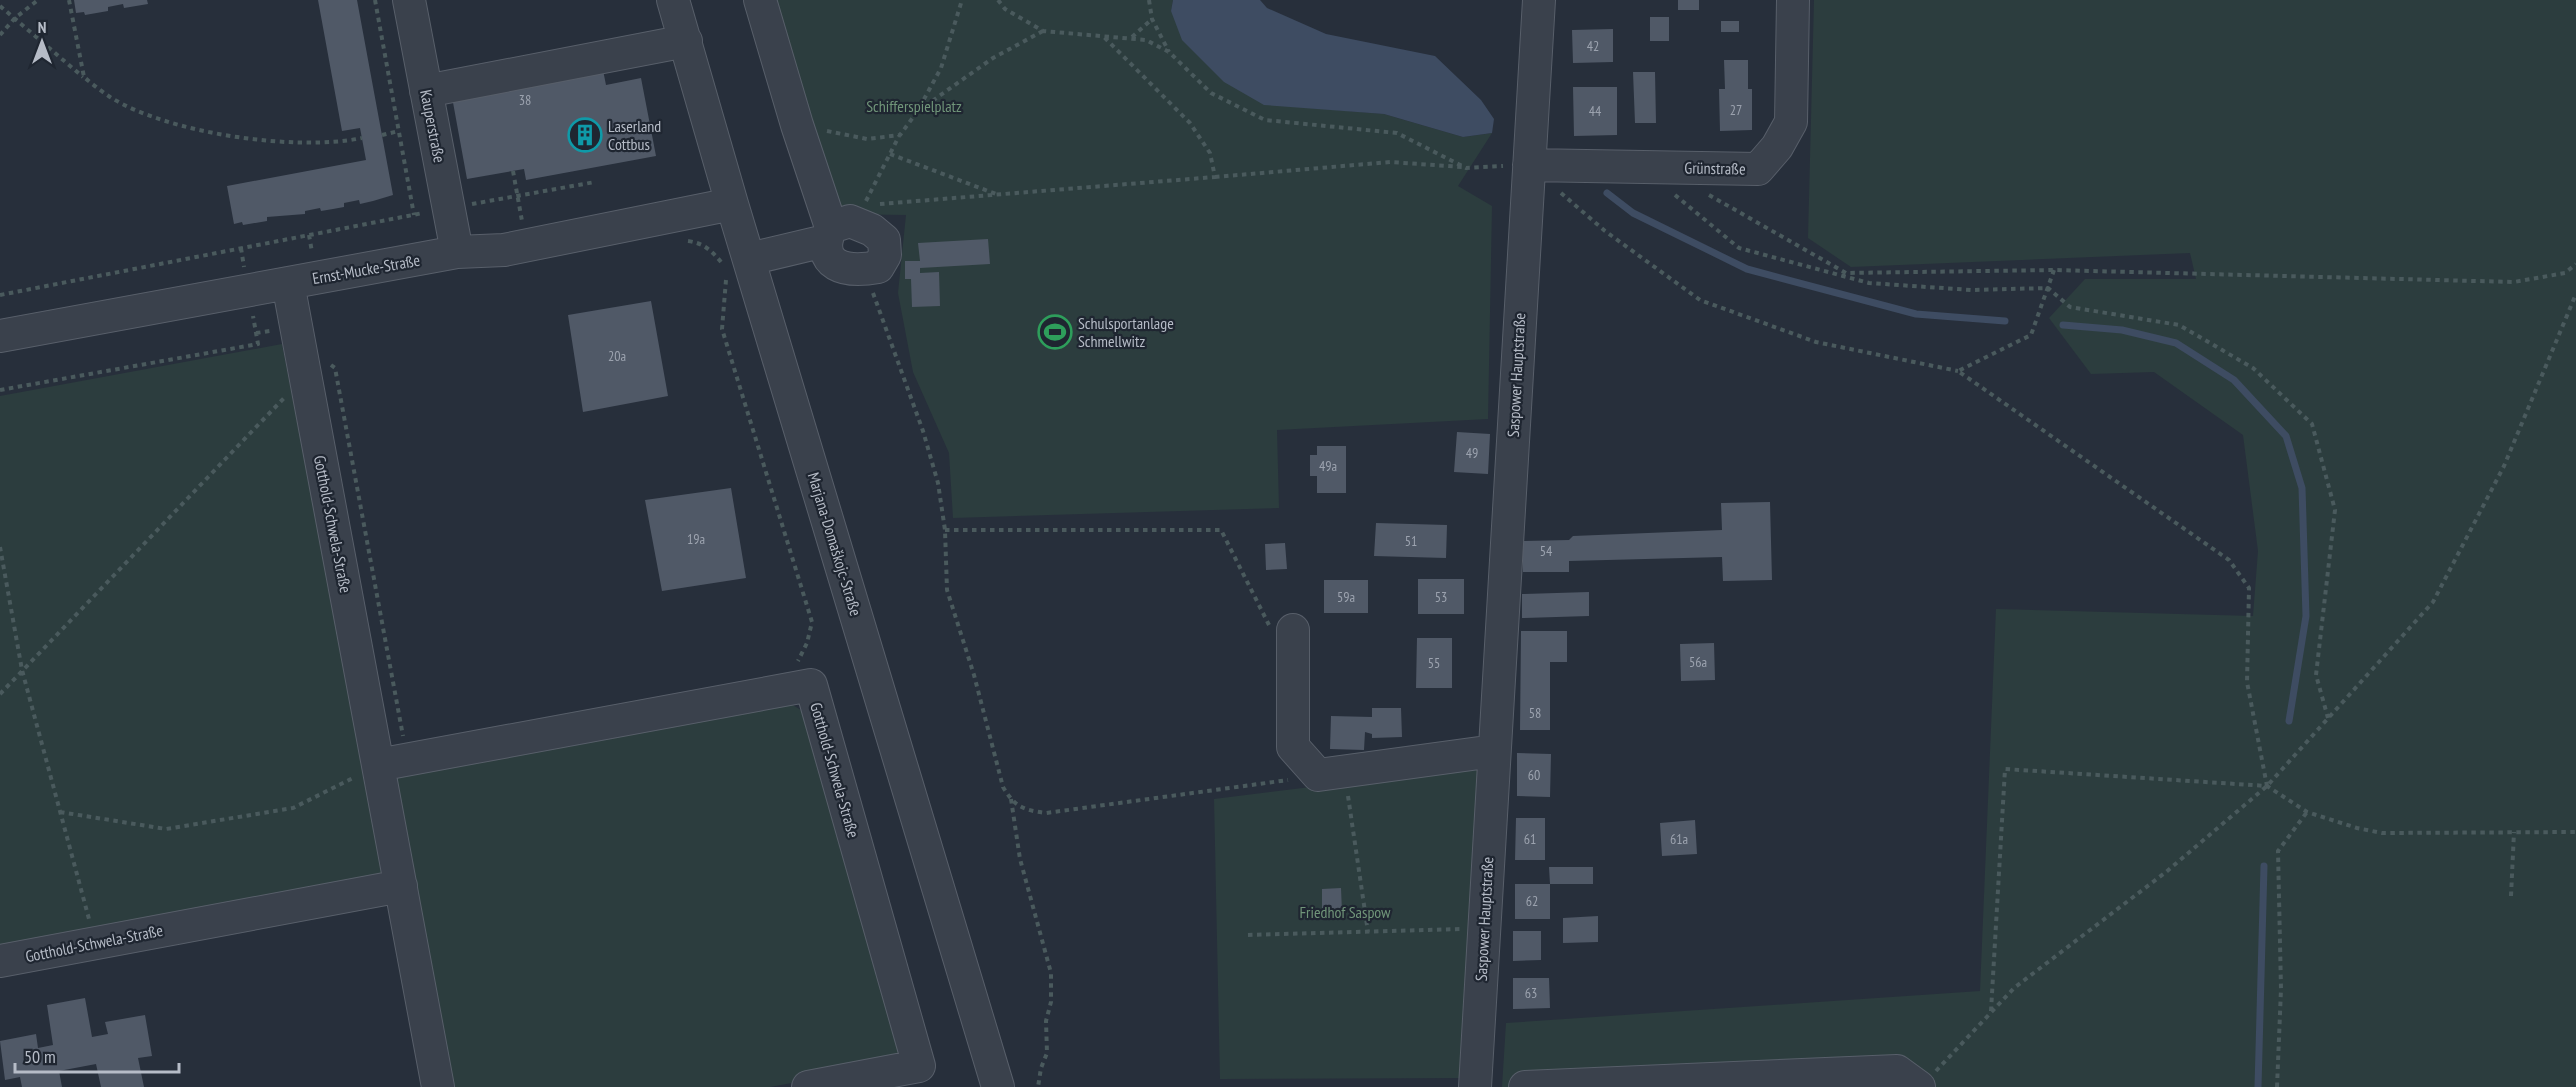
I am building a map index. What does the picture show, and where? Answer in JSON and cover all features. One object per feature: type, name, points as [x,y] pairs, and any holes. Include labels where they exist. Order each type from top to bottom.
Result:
[{"type":"street","name":"Kauperstraße","points":[[409,0],[440,88],[448,208],[457,252]]},
{"type":"street","name":"Marjana-Domaškojc-Straße","points":[[674,0],[732,204],[732,265],[998,1087]]},
{"type":"street","points":[[732,265],[828,234],[850,221],[872,230],[884,240],[885,255],[878,267],[858,271],[841,268],[829,257],[828,234],[760,0]]},
{"type":"street","name":"Saspower Hauptstraße","points":[[1475,1087],[1539,0]]},
{"type":"street","name":"Grünstraße","points":[[1529,165],[1758,169],[1777,147],[1791,122],[1793,0]]},
{"type":"street","points":[[440,88],[686,41]]},
{"type":"street","name":"Ernst-Mucke-Straße","points":[[0,336],[457,252],[504,250],[732,204]]},
{"type":"street","name":"Gotthold-Schwela-Straße","points":[[288,283],[317,369],[392,763],[400,886],[438,1087]]},
{"type":"street","points":[[1282,629],[1293,747],[1332,774],[1494,751]]},
{"type":"street","name":"Gotthold-Schwela-Straße","points":[[392,763],[812,685],[919,1066],[808,1087]]},
{"type":"street","name":"Gotthold-Schwela-Straße","points":[[0,961],[400,886]]},
{"type":"street","points":[[1525,1087],[1897,1071],[1924,1083]]},
{"type":"path","points":[[0,35],[15,18],[38,0]]},
{"type":"path","points":[[69,0],[84,77]]},
{"type":"path","points":[[375,0],[414,215]]},
{"type":"path","points":[[962,0],[941,68],[917,112],[900,135],[864,205],[1390,162],[1466,168],[1529,165],[1605,231],[1700,300],[1816,342],[1958,370],[2229,560],[2249,588],[2247,682],[2267,786]]},
{"type":"path","points":[[998,0],[1005,9],[1043,31],[1146,40],[1169,52],[1211,93],[1265,120],[1397,133],[1466,168]]},
{"type":"path","points":[[1149,0],[1152,19],[1169,52]]},
{"type":"path","points":[[0,6],[111,98],[155,117],[220,134],[277,142],[344,142],[362,138]]},
{"type":"path","points":[[1132,38],[1152,19]]},
{"type":"path","points":[[917,112],[993,58],[1043,31]]},
{"type":"path","points":[[1104,37],[1190,123],[1210,153],[1215,177]]},
{"type":"path","points":[[797,125],[867,139],[900,135]]},
{"type":"path","points":[[382,135],[399,131]]},
{"type":"path","points":[[890,154],[998,195]]},
{"type":"path","points":[[1646,167],[1690,209],[1739,248],[1869,283],[1971,290],[2048,288],[2070,307],[2179,325],[2253,368],[2312,424],[2334,510],[2316,675],[2328,718]]},
{"type":"path","points":[[0,295],[448,208],[595,182]]},
{"type":"path","points":[[1702,191],[1846,273],[2054,270],[2514,282],[2565,273],[2576,264]]},
{"type":"path","points":[[678,239],[698,242],[732,265],[726,278],[722,329],[812,622],[807,643],[795,667],[792,688]]},
{"type":"path","points":[[0,390],[258,344],[241,248]]},
{"type":"path","points":[[1958,370],[2031,335],[2054,270]]},
{"type":"path","points":[[858,271],[872,291],[923,431],[938,483],[945,530],[947,590],[974,675],[1003,787],[1011,799],[1025,810],[1046,813],[1332,774],[1368,932]]},
{"type":"path","points":[[1924,1083],[2014,988],[2166,872],[2267,786],[2433,602],[2504,466],[2576,294]]},
{"type":"path","points":[[0,694],[317,369],[334,368],[392,763],[293,808],[165,829],[60,812]]},
{"type":"path","points":[[945,530],[1221,531],[1282,629]]},
{"type":"path","points":[[0,547],[22,670],[95,943]]},
{"type":"path","points":[[1991,1012],[2005,769],[2267,786],[2307,812],[2357,828],[2382,832],[2576,832]]},
{"type":"path","points":[[1011,799],[1020,859],[1051,973],[1051,1002],[1046,1021],[1047,1053],[1041,1068],[1038,1087]]},
{"type":"path","points":[[2277,1087],[2280,989],[2278,851],[2307,812]]},
{"type":"path","points":[[2511,896],[2514,832]]},
{"type":"path","points":[[1248,935],[1484,929]]},
{"type":"green space","name":"Schifferspielplatz","points":[[772,0],[1173,0],[1171,11],[1264,104],[1384,114],[1463,137],[1492,133],[1458,186],[1492,206],[1488,419],[1277,430],[1279,508],[953,518],[949,453],[913,372],[898,293],[906,215],[835,214]]},
{"type":"green space","points":[[1814,0],[2576,0],[2576,1087],[1502,1087],[1506,1023],[1980,991],[1996,609],[2253,616],[2258,551],[2243,435],[2154,372],[2091,374],[2049,318],[2085,279],[2196,279],[2190,253],[1851,267],[1808,238]]},
{"type":"green space","points":[[282,344],[386,876],[0,949],[0,396]]},
{"type":"green space","points":[[783,699],[804,712],[901,1053],[890,1065],[770,1087],[448,1087],[392,772]]},
{"type":"green space","name":"Friedhof Saspow","points":[[1481,766],[1463,1078],[1220,1079],[1214,799]]},
{"type":"water","points":[[1173,0],[1260,0],[1267,8],[1326,34],[1435,56],[1481,100],[1494,119],[1492,133],[1463,137],[1384,114],[1264,105],[1224,82],[1182,40],[1171,11]]},
{"type":"building","points":[[74,0],[147,0],[148,4],[124,8],[123,4],[108,7],[108,11],[85,15],[84,12],[76,13]]},
{"type":"building","points":[[318,0],[357,0],[393,195],[360,204],[359,200],[344,203],[344,207],[321,211],[320,208],[305,211],[305,214],[267,217],[267,221],[243,225],[242,222],[234,224],[227,186],[366,160],[360,128],[342,131]]},
{"type":"building","points":[[1678,0],[1699,0],[1699,10],[1678,10]]},
{"type":"building","points":[[1650,17],[1669,17],[1669,41],[1650,41]]},
{"type":"building","points":[[1721,21],[1739,21],[1739,32],[1721,32]]},
{"type":"building","points":[[1613,29],[1613,62],[1573,63],[1572,30]]},
{"type":"building","points":[[1724,60],[1748,60],[1748,89],[1752,89],[1752,130],[1720,131],[1719,89],[1725,89]]},
{"type":"building","name":"Laserland Cottbus","points":[[603,70],[606,85],[641,78],[656,156],[526,180],[524,169],[467,179],[452,97]]},
{"type":"building","points":[[1633,72],[1655,72],[1656,123],[1635,123]]},
{"type":"building","points":[[1573,87],[1617,87],[1617,135],[1574,136]]},
{"type":"building","points":[[988,239],[990,264],[920,268],[920,273],[939,272],[940,306],[912,307],[911,279],[905,279],[905,261],[920,261],[918,243]]},
{"type":"building","points":[[651,301],[668,396],[583,412],[568,315]]},
{"type":"building","points":[[1457,432],[1490,434],[1488,474],[1454,472]]},
{"type":"building","points":[[1317,446],[1346,446],[1346,493],[1317,493],[1317,476],[1310,476],[1310,455],[1317,455]]},
{"type":"building","points":[[731,488],[746,578],[662,591],[645,500]]},
{"type":"building","points":[[1770,502],[1772,580],[1723,581],[1722,557],[1569,561],[1569,572],[1523,572],[1523,541],[1569,540],[1573,536],[1722,530],[1721,503]]},
{"type":"building","points":[[1376,523],[1447,525],[1446,558],[1374,556]]},
{"type":"building","points":[[1285,543],[1287,569],[1266,570],[1265,544]]},
{"type":"building","points":[[1418,579],[1464,579],[1464,614],[1418,614]]},
{"type":"building","points":[[1324,580],[1368,580],[1368,613],[1324,613]]},
{"type":"building","points":[[1589,592],[1589,616],[1522,618],[1522,594]]},
{"type":"building","points":[[1521,631],[1567,631],[1567,662],[1550,662],[1550,730],[1520,730]]},
{"type":"building","points":[[1417,638],[1452,638],[1452,688],[1416,688]]},
{"type":"building","points":[[1714,643],[1715,680],[1681,681],[1680,644]]},
{"type":"building","points":[[1372,708],[1401,708],[1402,737],[1372,738],[1372,734],[1365,732],[1364,750],[1330,749],[1331,716],[1372,717]]},
{"type":"building","points":[[1517,753],[1551,754],[1550,797],[1517,796]]},
{"type":"building","points":[[1516,818],[1545,818],[1545,860],[1515,860]]},
{"type":"building","points":[[1695,820],[1697,854],[1662,856],[1660,823]]},
{"type":"building","points":[[1549,867],[1593,867],[1593,884],[1550,884]]},
{"type":"building","points":[[1515,884],[1550,884],[1550,919],[1515,919]]},
{"type":"building","points":[[1341,888],[1342,912],[1322,913],[1322,889]]},
{"type":"building","points":[[1598,916],[1598,942],[1563,943],[1563,918]]},
{"type":"building","points":[[1513,931],[1541,931],[1541,960],[1513,961]]},
{"type":"building","points":[[1513,978],[1549,978],[1550,1008],[1513,1009]]},
{"type":"building","points":[[85,998],[92,1037],[108,1034],[105,1022],[145,1015],[152,1056],[138,1058],[144,1087],[101,1087],[96,1064],[59,1071],[62,1087],[22,1087],[20,1077],[5,1080],[0,1041],[36,1034],[38,1048],[53,1045],[47,1005]]},
{"type":"waterway","points":[[1607,193],[1633,213],[1747,269],[1916,314],[2005,321]]},
{"type":"waterway","points":[[2063,325],[2122,330],[2176,343],[2234,380],[2286,436],[2302,488],[2306,616],[2289,721]]},
{"type":"waterway","points":[[2258,1087],[2264,866]]},
{"type":"place","name":"Laserland Cottbus","points":[[585,135]]},
{"type":"place","name":"Schulsportanlage Schmellwitz","points":[[1055,332]]}]
